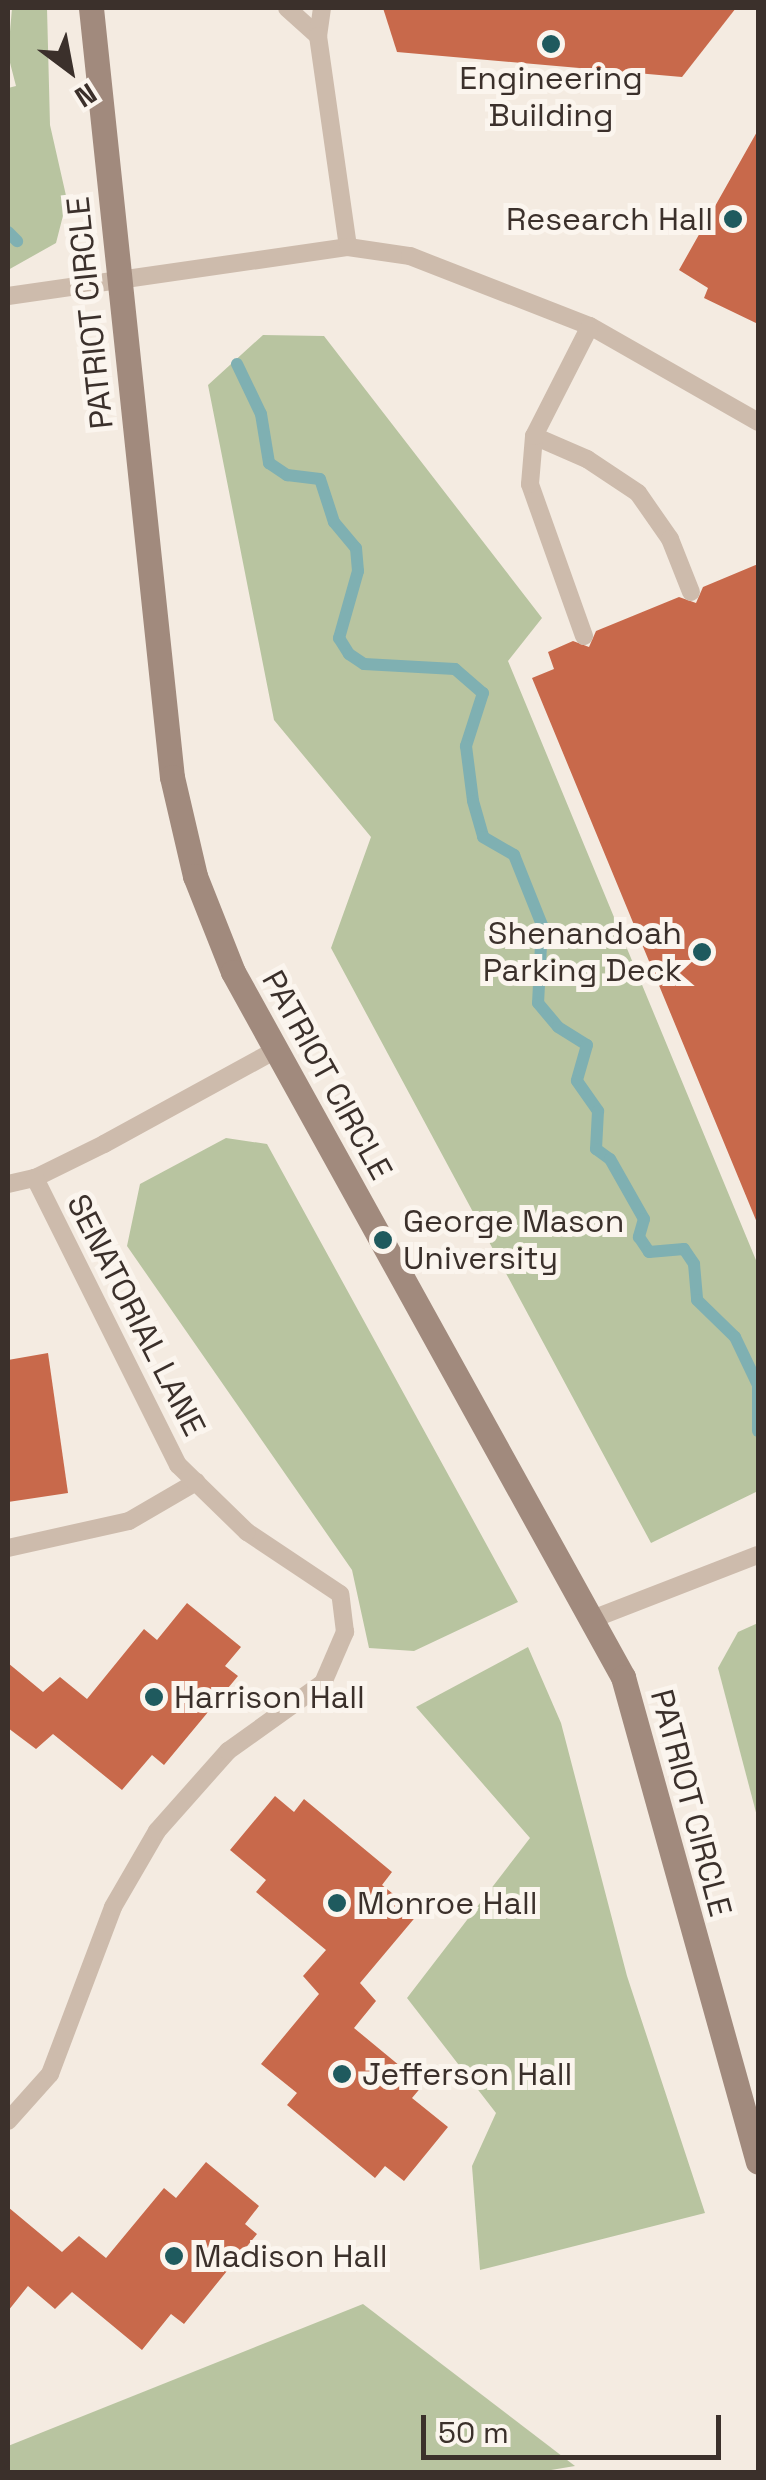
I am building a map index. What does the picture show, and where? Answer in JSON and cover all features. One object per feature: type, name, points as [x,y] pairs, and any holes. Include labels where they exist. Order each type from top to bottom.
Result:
[{"type":"street","name":"PATRIOT CIRCLE","points":[[91,8],[182,827],[234,972],[623,1677],[758,2162]]},
{"type":"lane","points":[[288,8],[318,36]]},
{"type":"lane","points":[[322,8],[318,36],[348,247]]},
{"type":"lane","points":[[8,296],[120,284],[348,247],[410,256],[590,326],[758,422]]},
{"type":"lane","points":[[584,636],[530,484],[534,436],[590,326]]},
{"type":"lane","points":[[534,436],[587,459],[638,493],[670,538],[691,592]]},
{"type":"lane","points":[[8,1184],[35,1178],[276,1050]]},
{"type":"lane","name":"SENATORIAL LANE","points":[[8,2121],[50,2074],[113,1908],[156,1831],[228,1751],[323,1683],[345,1632],[340,1594],[246,1532],[178,1465],[35,1178]]},
{"type":"lane","points":[[8,1548],[129,1521],[196,1482]]},
{"type":"lane","points":[[590,1620],[758,1556]]},
{"type":"green space","points":[[12,8],[47,8],[50,125],[67,200],[56,243],[8,270],[8,88],[16,86],[8,55]]},
{"type":"green space","points":[[263,335],[324,336],[542,618],[508,661],[758,1265],[758,1491],[651,1543],[331,948],[371,837],[274,720],[208,385]]},
{"type":"green space","points":[[226,1138],[267,1144],[518,1602],[414,1651],[369,1648],[352,1570],[127,1246],[140,1184]]},
{"type":"green space","points":[[758,1623],[758,1820],[718,1668],[738,1632]]},
{"type":"green space","points":[[528,1647],[561,1723],[627,1976],[705,2213],[480,2270],[472,2166],[496,2113],[407,1998],[530,1838],[416,1707]]},
{"type":"green space","points":[[363,2304],[575,2466],[539,2472],[8,2472],[8,2446]]},
{"type":"building","name":"Engineering Building","points":[[383,8],[736,8],[682,77],[397,52]]},
{"type":"building","name":"Research Hall","points":[[758,130],[758,324],[704,298],[708,288],[679,270]]},
{"type":"building","name":"Shenandoah Parking Deck","points":[[758,564],[758,1225],[532,678],[554,669],[548,652],[573,641],[589,647],[596,631],[679,597],[696,603],[703,587]]},
{"type":"building","points":[[48,1353],[68,1493],[8,1502],[8,1360]]},
{"type":"building","name":"Harrison Hall","points":[[187,1603],[241,1647],[225,1666],[238,1676],[164,1765],[152,1755],[122,1790],[53,1734],[36,1749],[8,1728],[8,1663],[43,1692],[60,1677],[87,1699],[144,1629],[157,1640]]},
{"type":"building","points":[[275,1796],[294,1812],[304,1799],[392,1872],[382,1885],[418,1914],[360,1983],[376,2001],[354,2028],[423,2085],[412,2098],[448,2127],[404,2181],[385,2166],[375,2178],[287,2105],[297,2093],[261,2064],[319,1994],[303,1976],[326,1950],[256,1892],[266,1880],[230,1850]]},
{"type":"building","name":"Madison Hall","points":[[206,2162],[259,2206],[245,2224],[257,2234],[184,2324],[171,2314],[142,2350],[72,2292],[55,2309],[28,2286],[8,2311],[8,2207],[62,2252],[79,2236],[106,2258],[164,2188],[176,2198]]},
{"type":"waterway","points":[[8,232],[17,241]]},
{"type":"waterway","points":[[237,364],[261,414],[269,463],[287,475],[320,479],[334,522],[356,548],[358,571],[339,638],[349,654],[364,664],[455,669],[483,693],[466,746],[473,801],[483,837],[514,855],[542,925],[538,1003],[558,1027],[587,1045],[577,1081],[598,1111],[596,1149],[610,1159],[644,1219],[639,1237],[649,1252],[684,1249],[694,1264],[697,1300],[735,1337],[758,1385]]},
{"type":"waterway","points":[[758,1385],[758,1431]]},
{"type":"place","name":"Engineering Building","points":[[551,44]]},
{"type":"place","name":"Research Hall","points":[[733,219]]},
{"type":"place","name":"Shenandoah Parking Deck","points":[[702,952]]},
{"type":"place","name":"George Mason University","points":[[383,1240]]},
{"type":"place","name":"Harrison Hall","points":[[154,1697]]},
{"type":"place","name":"Monroe Hall","points":[[337,1903]]},
{"type":"place","name":"Jefferson Hall","points":[[342,2074]]},
{"type":"place","name":"Madison Hall","points":[[174,2256]]}]
